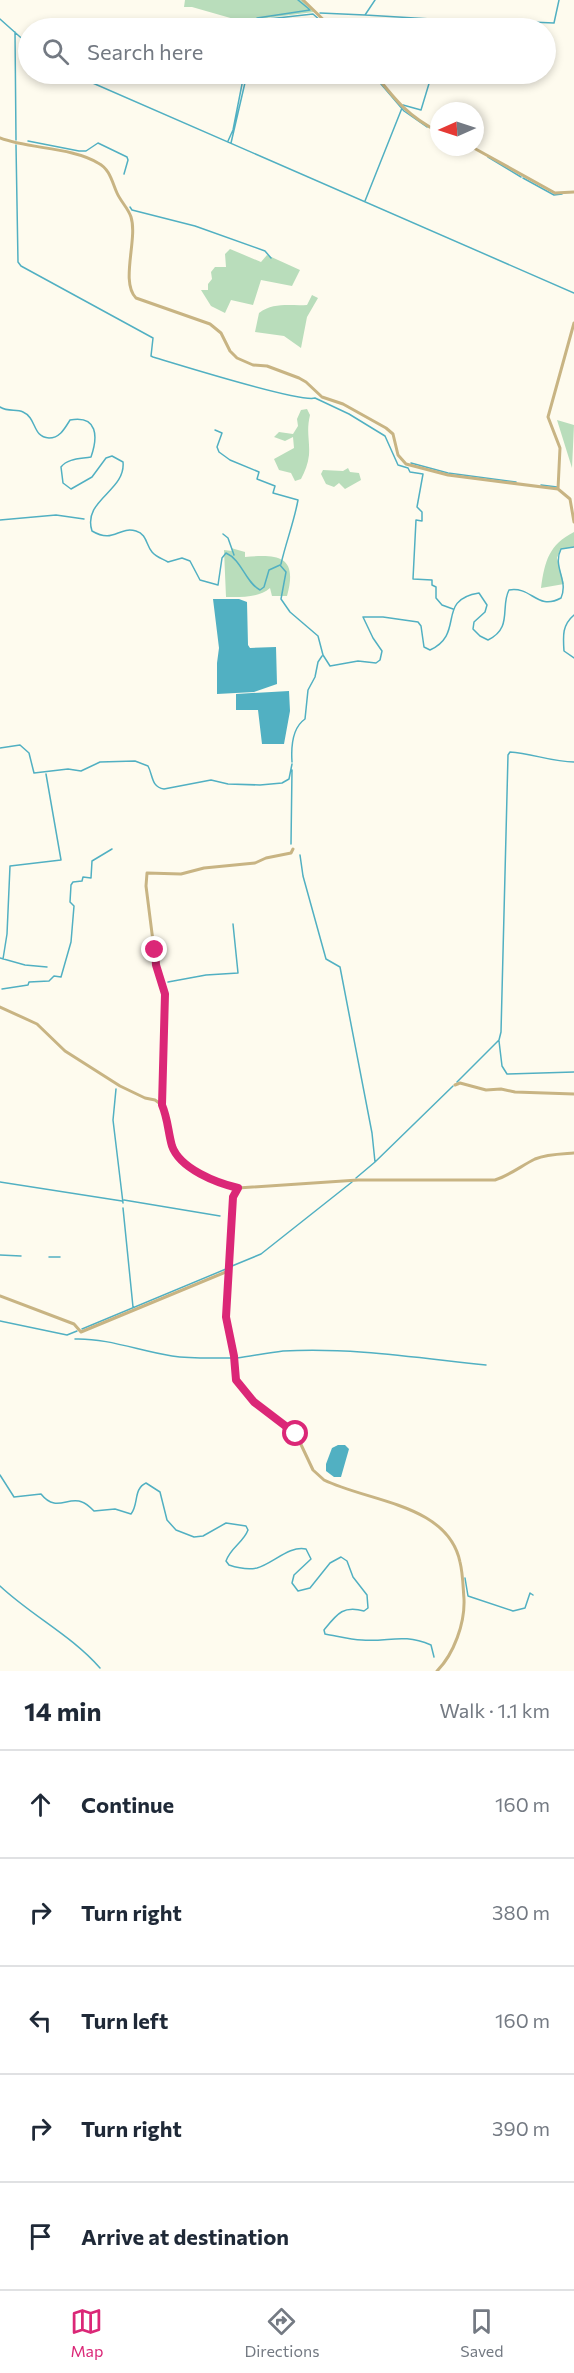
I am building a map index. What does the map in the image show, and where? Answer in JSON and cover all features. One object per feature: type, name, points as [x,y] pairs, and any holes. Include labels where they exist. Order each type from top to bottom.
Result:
[{"type":"street","points":[[303,0],[322,18]]},
{"type":"street","points":[[383,84],[405,110],[419,122],[430,128]]},
{"type":"street","points":[[0,138],[87,158],[105,167],[131,218],[133,239],[129,287],[136,298],[210,324],[221,333],[230,351],[237,358],[299,378],[322,397],[343,404],[386,428],[393,434],[398,455],[406,464],[448,475],[558,489],[572,499],[574,522]]},
{"type":"street","points":[[484,154],[555,193],[574,192]]},
{"type":"street","points":[[558,489],[560,448],[548,417],[574,323]]},
{"type":"street","points":[[293,849],[291,853],[266,858],[255,863],[204,868],[181,874],[147,873],[146,886],[156,965],[165,994],[162,1105],[168,1120],[175,1153],[184,1163],[216,1182],[238,1188],[358,1180],[495,1180],[508,1176],[534,1159],[574,1153]]},
{"type":"street","points":[[0,1007],[37,1024],[65,1051],[120,1086],[162,1105]]},
{"type":"street","points":[[455,1085],[460,1083],[486,1090],[574,1094]]},
{"type":"street","points":[[238,1188],[233,1197],[226,1325],[234,1356],[236,1380],[245,1393],[296,1434],[313,1470],[324,1480],[419,1514],[443,1528],[455,1547],[460,1562],[464,1610],[456,1641],[445,1664],[437,1671]]},
{"type":"street","points":[[0,1296],[74,1324],[81,1332],[228,1270]]},
{"type":"green space","points":[[185,0],[303,0],[314,12],[266,18],[230,18],[192,7],[184,7]]},
{"type":"green space","points":[[230,249],[261,262],[267,255],[300,270],[292,286],[261,280],[253,305],[231,300],[225,313],[211,306],[201,290],[208,290],[208,284],[212,279],[211,272],[215,267],[226,267],[225,254]]},
{"type":"green space","points":[[312,295],[318,298],[307,317],[301,348],[284,336],[255,332],[259,313],[276,306],[307,305]]},
{"type":"green space","points":[[307,409],[310,415],[309,458],[301,479],[295,481],[291,473],[279,470],[274,459],[294,448],[293,437],[285,441],[274,437],[279,432],[293,434],[298,426],[297,419],[301,410]]},
{"type":"green space","points":[[557,420],[574,425],[572,468]]},
{"type":"green space","points":[[348,468],[350,472],[359,473],[361,480],[345,489],[339,483],[334,487],[326,484],[321,474],[323,470],[343,471]]},
{"type":"green space","points":[[574,532],[574,547],[561,549],[557,558],[564,584],[541,588],[544,569],[550,554],[559,542]]},
{"type":"green space","points":[[231,548],[245,552],[245,557],[267,556],[283,560],[288,565],[290,573],[287,596],[272,596],[270,588],[255,595],[226,597],[224,550],[232,551]]},
{"type":"water","points":[[213,599],[239,599],[247,602],[248,645],[250,648],[276,647],[277,684],[254,692],[217,694],[219,648]]},
{"type":"water","points":[[289,691],[290,711],[284,744],[262,744],[258,710],[236,710],[236,694]]},
{"type":"water","points":[[345,1445],[349,1449],[341,1477],[334,1477],[326,1471],[326,1464],[332,1448]]},
{"type":"waterway","points":[[298,0],[309,9]]},
{"type":"waterway","points":[[320,13],[365,15],[375,0]]},
{"type":"waterway","points":[[555,18],[559,0]]},
{"type":"waterway","points":[[257,18],[310,10]]},
{"type":"waterway","points":[[277,18],[313,14],[318,18]]},
{"type":"waterway","points":[[365,15],[415,18]]},
{"type":"waterway","points":[[0,19],[18,35]]},
{"type":"waterway","points":[[15,32],[16,140]]},
{"type":"waterway","points":[[95,84],[574,293]]},
{"type":"waterway","points":[[228,141],[233,130],[242,84]]},
{"type":"waterway","points":[[231,143],[245,84]]},
{"type":"waterway","points":[[381,84],[404,111],[427,127]]},
{"type":"waterway","points":[[403,105],[421,110],[429,84]]},
{"type":"waterway","points":[[365,201],[402,108]]},
{"type":"waterway","points":[[28,141],[79,151],[86,151],[98,143],[127,157],[124,174]]},
{"type":"waterway","points":[[16,145],[18,262],[21,266],[153,338],[151,356],[153,357],[263,389],[287,395],[315,398],[349,414],[385,436],[398,465],[408,468],[410,472],[423,474],[417,507],[422,512],[422,521],[416,520],[413,579],[432,580],[432,585],[436,587],[436,598],[442,605],[453,609]]},
{"type":"waterway","points":[[488,157],[521,177]]},
{"type":"waterway","points":[[523,178],[554,195],[562,194]]},
{"type":"waterway","points":[[130,207],[132,210],[195,226],[265,251],[271,258]]},
{"type":"waterway","points":[[0,407],[23,412],[31,418],[37,431],[49,438],[59,434],[70,420],[79,419],[91,424],[95,435],[91,457],[71,460],[61,467],[63,483],[71,489],[92,477],[106,458],[112,456],[123,462],[118,481],[93,511],[92,531],[99,535],[106,536],[130,530],[140,532],[155,555],[168,562],[182,558],[190,561],[200,580],[218,585],[222,558],[226,553],[236,561],[251,582],[260,590],[264,587],[269,570],[280,565],[286,572],[281,599],[290,612],[318,636],[323,655],[330,666],[358,661],[376,663],[380,660],[382,651],[363,617],[383,617],[418,622],[421,626],[424,647],[430,650],[441,643],[447,635],[458,602],[479,593],[487,605],[485,612],[474,622],[473,629],[488,640],[501,630],[509,590],[523,591],[546,602],[561,598],[563,585],[558,562],[559,556],[561,549],[574,547]]},
{"type":"waterway","points":[[215,430],[222,433],[217,447],[219,452],[230,460],[259,472],[257,479],[275,486],[273,493],[298,500],[281,564]]},
{"type":"waterway","points":[[411,463],[448,473],[516,482]]},
{"type":"waterway","points":[[541,485],[557,487]]},
{"type":"waterway","points":[[0,520],[56,515],[84,519]]},
{"type":"waterway","points":[[223,534],[228,538],[234,555]]},
{"type":"waterway","points":[[574,615],[565,627],[563,640],[564,651],[574,658]]},
{"type":"waterway","points":[[292,762],[293,738],[297,727],[305,719],[308,690],[322,656]]},
{"type":"waterway","points":[[0,748],[20,745],[29,753],[34,773],[68,769],[81,771],[100,762],[135,761],[148,766],[157,786],[164,789],[211,780],[228,784],[282,783],[289,779],[292,764]]},
{"type":"waterway","points":[[457,1082],[499,1040],[501,1032],[508,755],[510,752],[574,762]]},
{"type":"waterway","points":[[291,844],[292,770]]},
{"type":"waterway","points":[[3,959],[7,934],[10,866],[61,860],[46,774]]},
{"type":"waterway","points":[[2,989],[28,985],[29,982],[49,981],[54,976],[61,977],[71,942],[74,906],[70,902],[71,885],[73,882],[82,881],[83,877],[91,878],[92,861],[112,849]]},
{"type":"waterway","points":[[300,855],[303,876],[326,959],[340,967],[372,1133],[375,1162]]},
{"type":"waterway","points":[[168,982],[206,975],[238,973],[233,924]]},
{"type":"waterway","points":[[0,958],[25,965],[47,967]]},
{"type":"waterway","points":[[499,1041],[502,1066],[507,1074],[574,1072]]},
{"type":"waterway","points":[[356,1178],[453,1086]]},
{"type":"waterway","points":[[116,1089],[113,1120],[123,1203]]},
{"type":"waterway","points":[[0,1182],[122,1201]]},
{"type":"waterway","points":[[232,1266],[261,1254],[352,1182]]},
{"type":"waterway","points":[[124,1200],[220,1216]]},
{"type":"waterway","points":[[123,1208],[133,1307]]},
{"type":"waterway","points":[[0,1255],[21,1256]]},
{"type":"waterway","points":[[49,1257],[60,1257]]},
{"type":"waterway","points":[[82,1329],[226,1269]]},
{"type":"waterway","points":[[0,1321],[67,1335],[77,1331]]},
{"type":"waterway","points":[[75,1339],[124,1345],[180,1357],[232,1358]]},
{"type":"waterway","points":[[237,1358],[283,1351],[308,1350],[384,1354],[486,1365]]},
{"type":"waterway","points":[[0,1475],[14,1497],[41,1494],[46,1500],[52,1502],[77,1501],[85,1503],[94,1511],[115,1509],[131,1514],[139,1489],[146,1483],[160,1492],[167,1520],[176,1530],[194,1537],[203,1536],[226,1523],[246,1526],[248,1530],[246,1534],[226,1561],[229,1565],[257,1568],[287,1552],[306,1549],[311,1559],[294,1575],[292,1583],[298,1591],[310,1588],[330,1563],[341,1557],[347,1561],[353,1577],[367,1595],[368,1608],[364,1611],[351,1609],[341,1612],[324,1630],[325,1634],[357,1640],[412,1639],[431,1645],[434,1657]]},
{"type":"waterway","points":[[465,1578],[468,1596],[513,1611],[525,1608],[530,1593],[533,1595]]},
{"type":"waterway","points":[[0,1586],[77,1645],[100,1668]]},
{"type":"route","points":[[155,950],[158,975],[165,994],[162,1105],[168,1120],[175,1153],[184,1163],[216,1182],[238,1188],[233,1197],[234,1216],[226,1305],[226,1325],[234,1356],[236,1380],[254,1402],[296,1434]]}]
